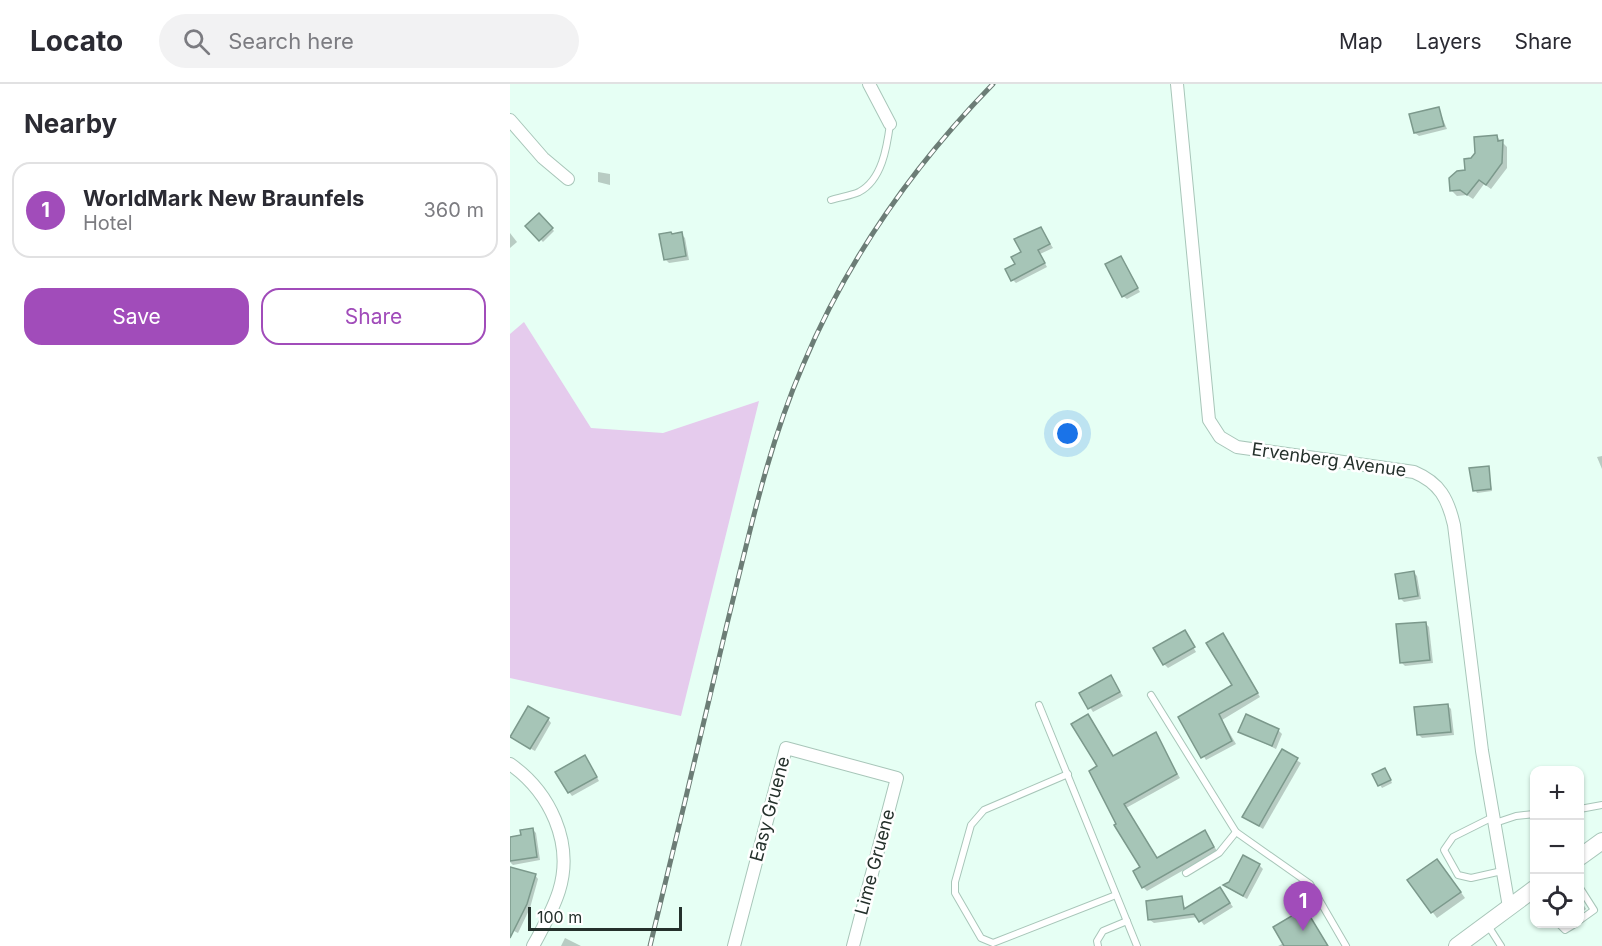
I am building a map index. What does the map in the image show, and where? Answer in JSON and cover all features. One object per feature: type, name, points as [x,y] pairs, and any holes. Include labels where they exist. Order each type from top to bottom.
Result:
[{"type":"street","points":[[869,84],[890,124]]},
{"type":"street","name":"Ervenberg Avenue","points":[[1177,84],[1209,420],[1220,437],[1237,447],[1414,472],[1427,477],[1445,496],[1454,525],[1482,750],[1509,907]]},
{"type":"street","points":[[510,120],[543,158],[568,178]]},
{"type":"street","name":"Easy Gruene","points":[[734,946],[786,748],[897,778]]},
{"type":"street","points":[[510,764],[540,791],[557,824],[562,843],[562,876],[559,891],[533,946]]},
{"type":"street","name":"Lime Gruene","points":[[853,946],[897,778]]},
{"type":"street","points":[[1584,854],[1602,841]]},
{"type":"street","points":[[1457,946],[1530,894]]},
{"type":"lane","points":[[831,200],[860,191],[872,179],[882,162],[890,124]]},
{"type":"lane","points":[[1151,695],[1236,832],[1310,884],[1346,946]]},
{"type":"lane","points":[[1039,705],[1137,946]]},
{"type":"lane","points":[[1068,774],[978,814],[968,832],[955,882],[957,898],[981,938],[993,944],[1116,896]]},
{"type":"lane","points":[[1584,808],[1602,805]]},
{"type":"lane","points":[[1502,871],[1471,878],[1458,875],[1444,850],[1453,837],[1494,820],[1530,814]]},
{"type":"lane","points":[[1186,873],[1219,853],[1236,832]]},
{"type":"lane","points":[[1584,894],[1594,910]]},
{"type":"lane","points":[[1584,917],[1594,910],[1602,910]]},
{"type":"lane","points":[[1098,946],[1097,941],[1103,931],[1127,921]]},
{"type":"lane","points":[[1487,924],[1501,946]]},
{"type":"shaded area","points":[[524,322],[591,428],[663,433],[759,401],[681,716],[510,678],[510,334]]},
{"type":"building","points":[[1439,107],[1444,126],[1414,133],[1409,114]]},
{"type":"building","points":[[1497,135],[1498,141],[1503,140],[1502,163],[1486,185],[1479,180],[1467,195],[1460,190],[1450,191],[1449,178],[1457,171],[1465,170],[1464,159],[1471,158],[1475,153],[1474,137]]},
{"type":"building","points":[[539,213],[553,228],[539,241],[525,226]]},
{"type":"building","points":[[1041,227],[1050,244],[1038,250],[1045,263],[1011,281],[1005,269],[1015,264],[1011,257],[1021,252],[1014,239]]},
{"type":"building","points":[[671,232],[672,234],[682,232],[686,256],[664,260],[659,234]]},
{"type":"building","points":[[1121,256],[1138,288],[1122,297],[1105,264]]},
{"type":"building","points":[[1489,466],[1491,489],[1473,491],[1469,468]]},
{"type":"building","points":[[1414,571],[1418,596],[1399,599],[1395,574]]},
{"type":"building","points":[[1426,622],[1430,660],[1400,663],[1396,624]]},
{"type":"building","points":[[1185,630],[1195,647],[1163,665],[1153,648]]},
{"type":"building","points":[[1223,633],[1258,693],[1219,714],[1232,741],[1201,758],[1178,717],[1232,685],[1206,643]]},
{"type":"building","points":[[1111,675],[1120,692],[1088,709],[1079,693]]},
{"type":"building","points":[[1448,704],[1451,732],[1417,735],[1414,707]]},
{"type":"building","points":[[528,706],[549,718],[530,749],[510,737]]},
{"type":"building","points":[[1088,714],[1113,756],[1156,732],[1177,774],[1124,804],[1157,858],[1205,830],[1214,847],[1142,888],[1133,871],[1140,867],[1114,825],[1116,824],[1089,771],[1097,766],[1071,724]]},
{"type":"building","points":[[1246,714],[1279,729],[1272,746],[1238,732]]},
{"type":"building","points":[[1282,749],[1298,758],[1259,826],[1242,817]]},
{"type":"building","points":[[585,755],[597,777],[568,793],[555,772]]},
{"type":"building","points":[[1385,768],[1391,780],[1378,786],[1372,774]]},
{"type":"building","points":[[533,828],[537,857],[510,861],[510,837],[521,835],[520,830]]},
{"type":"building","points":[[1243,855],[1260,864],[1243,896],[1223,885],[1229,882]]},
{"type":"building","points":[[1437,859],[1461,892],[1431,913],[1407,880]]},
{"type":"building","points":[[510,867],[536,874],[527,904],[510,938]]},
{"type":"building","points":[[1220,887],[1230,903],[1199,922],[1194,914],[1148,920],[1146,901],[1182,896],[1184,909]]},
{"type":"building","points":[[1305,908],[1328,946],[1284,946],[1273,927]]},
{"type":"railway","points":[[650,946],[751,525],[790,396],[821,326],[862,251],[936,147],[993,84]]},
{"type":"place","name":"WorldMark New Braunfels","points":[[1303,931]]}]
